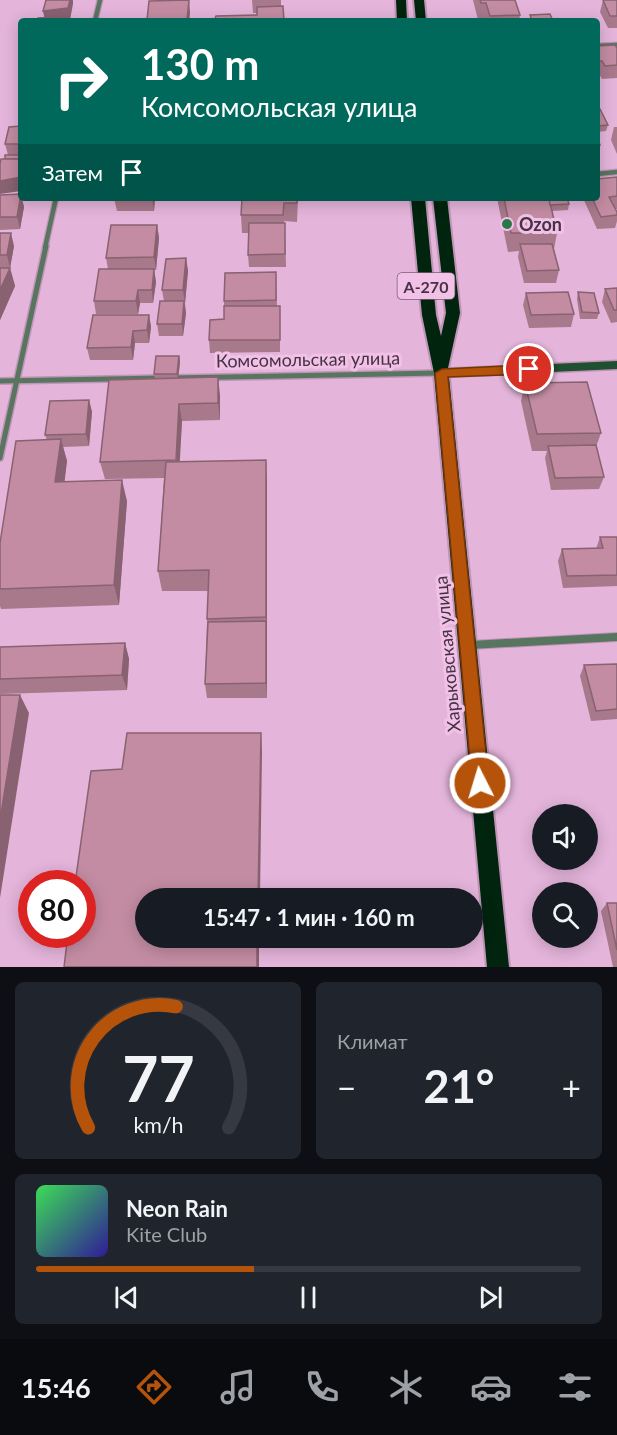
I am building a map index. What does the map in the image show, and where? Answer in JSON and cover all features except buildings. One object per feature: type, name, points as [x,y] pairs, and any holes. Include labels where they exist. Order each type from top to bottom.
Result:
[{"type":"highway","points":[[401,0],[402,18]]},
{"type":"highway","points":[[419,0],[421,18]]},
{"type":"highway","name":"Харьковская улица","points":[[418,201],[429,315],[442,373],[498,967]]},
{"type":"highway","name":"Харьковская улица","points":[[440,201],[453,314],[442,373]]},
{"type":"main road","name":"Комсомольская улица","points":[[442,373],[617,365]]},
{"type":"street","points":[[96,18],[100,0]]},
{"type":"street","points":[[600,46],[617,45]]},
{"type":"street","points":[[600,174],[617,172]]},
{"type":"street","points":[[0,458],[55,201]]},
{"type":"street","name":"Комсомольская улица","points":[[0,381],[442,373]]},
{"type":"street","points":[[467,645],[617,637]]},
{"type":"place","name":"Ozon","points":[[507,224]]},
{"type":"route","points":[[480,783],[442,373],[529,369]]}]
